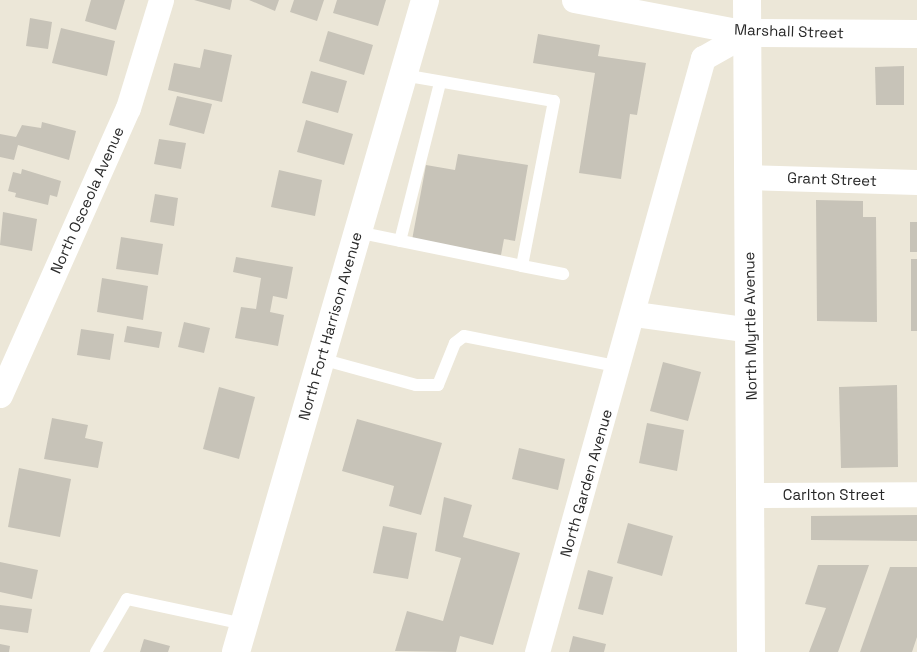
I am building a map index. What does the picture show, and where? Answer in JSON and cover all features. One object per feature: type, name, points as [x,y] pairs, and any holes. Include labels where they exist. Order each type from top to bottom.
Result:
[{"type":"main road","name":"North Fort Harrison Avenue","points":[[236,652],[425,0]]},
{"type":"main road","name":"North Myrtle Avenue","points":[[748,0],[752,495],[751,652]]},
{"type":"main road","name":"Marshall Street","points":[[748,33],[917,34]]},
{"type":"street","name":"North Osceola Avenue","points":[[0,395],[128,108],[161,0]]},
{"type":"street","name":"Marshall Street","points":[[574,0],[626,5],[748,33]]},
{"type":"street","name":"North Garden Avenue","points":[[536,652],[635,314],[637,290],[703,58],[748,33]]},
{"type":"street","name":"Grant Street","points":[[748,177],[917,182]]},
{"type":"street","points":[[635,314],[750,330]]},
{"type":"street","name":"Carlton Street","points":[[752,495],[917,494]]},
{"type":"lane","points":[[403,75],[554,101],[522,266]]},
{"type":"lane","points":[[400,241],[440,82]]},
{"type":"lane","points":[[357,232],[563,274]]},
{"type":"lane","points":[[321,359],[416,385],[438,386],[455,344],[464,336],[620,367]]},
{"type":"lane","points":[[96,652],[127,599],[244,624]]},
{"type":"building","points":[[91,0],[125,0],[116,30],[85,21]]},
{"type":"building","points":[[194,0],[232,0],[230,10]]},
{"type":"building","points":[[249,0],[279,0],[275,11]]},
{"type":"building","points":[[294,0],[324,0],[317,21],[290,12]]},
{"type":"building","points":[[337,0],[386,0],[378,26],[333,13]]},
{"type":"building","points":[[30,18],[52,22],[48,49],[26,46]]},
{"type":"building","points":[[61,28],[115,41],[107,76],[52,63]]},
{"type":"building","points":[[328,31],[373,45],[364,75],[319,61]]},
{"type":"building","points":[[538,34],[600,45],[598,56],[646,63],[637,115],[630,114],[621,179],[579,173],[595,73],[533,63]]},
{"type":"building","points":[[204,49],[232,55],[222,102],[168,90],[174,63],[200,68]]},
{"type":"building","points":[[904,66],[904,105],[876,105],[875,67]]},
{"type":"building","points":[[311,71],[347,81],[338,113],[302,103]]},
{"type":"building","points":[[177,96],[212,104],[204,134],[169,125]]},
{"type":"building","points":[[306,120],[353,134],[344,165],[297,152]]},
{"type":"building","points":[[42,122],[76,131],[69,160],[18,145],[14,160],[0,157],[0,134],[16,137],[22,125],[41,128]]},
{"type":"building","points":[[159,139],[186,143],[181,169],[154,164]]},
{"type":"building","points":[[458,154],[528,165],[515,241],[504,239],[501,255],[412,240],[426,165],[455,170]]},
{"type":"building","points":[[22,169],[61,181],[57,197],[50,195],[48,205],[15,197],[16,193],[8,191],[13,172],[21,174]]},
{"type":"building","points":[[279,170],[322,180],[315,216],[271,207]]},
{"type":"building","points":[[155,194],[178,198],[174,226],[150,222]]},
{"type":"building","points":[[816,200],[863,201],[863,217],[876,217],[877,322],[817,321]]},
{"type":"building","points":[[3,212],[37,219],[32,251],[0,245]]},
{"type":"building","points":[[910,222],[917,222],[917,252],[910,252]]},
{"type":"building","points":[[121,237],[163,244],[158,275],[116,269]]},
{"type":"building","points":[[236,257],[293,267],[287,299],[273,296],[270,312],[284,315],[278,346],[235,338],[241,307],[256,309],[261,278],[233,272]]},
{"type":"building","points":[[911,259],[917,259],[917,331],[911,331]]},
{"type":"building","points":[[102,278],[148,286],[143,320],[97,312]]},
{"type":"building","points":[[184,322],[210,328],[204,353],[178,347]]},
{"type":"building","points":[[127,326],[162,332],[159,348],[124,342]]},
{"type":"building","points":[[81,329],[114,334],[110,360],[77,355]]},
{"type":"building","points":[[663,362],[701,372],[688,421],[650,411]]},
{"type":"building","points":[[897,385],[898,467],[841,468],[839,387]]},
{"type":"building","points":[[219,387],[255,397],[239,459],[203,449]]},
{"type":"building","points":[[52,418],[88,425],[85,438],[103,442],[98,468],[44,459]]},
{"type":"building","points":[[357,419],[442,443],[421,515],[389,506],[394,486],[342,471]]},
{"type":"building","points":[[647,423],[684,430],[677,471],[639,463]]},
{"type":"building","points":[[519,448],[565,459],[558,490],[512,479]]},
{"type":"building","points":[[19,468],[71,479],[60,537],[8,527]]},
{"type":"building","points":[[444,497],[472,505],[463,537],[520,553],[493,645],[460,636],[456,652],[395,651],[407,611],[443,621],[461,558],[435,551]]},
{"type":"building","points":[[917,515],[917,541],[811,540],[811,516]]},
{"type":"building","points":[[628,523],[673,536],[662,576],[617,563]]},
{"type":"building","points":[[383,526],[417,533],[408,579],[373,573]]},
{"type":"building","points":[[0,562],[38,570],[32,599],[0,592]]},
{"type":"building","points":[[818,565],[869,565],[838,652],[809,652],[826,608],[805,604]]},
{"type":"building","points":[[890,567],[917,567],[917,637],[912,652],[860,652]]},
{"type":"building","points":[[588,570],[613,577],[603,615],[578,609]]},
{"type":"building","points":[[0,605],[32,609],[28,633],[0,629]]},
{"type":"building","points":[[573,636],[606,644],[604,652],[569,652]]},
{"type":"building","points":[[144,639],[170,646],[168,652],[140,652]]},
{"type":"building","points":[[0,644],[10,646],[9,652],[0,652]]}]
